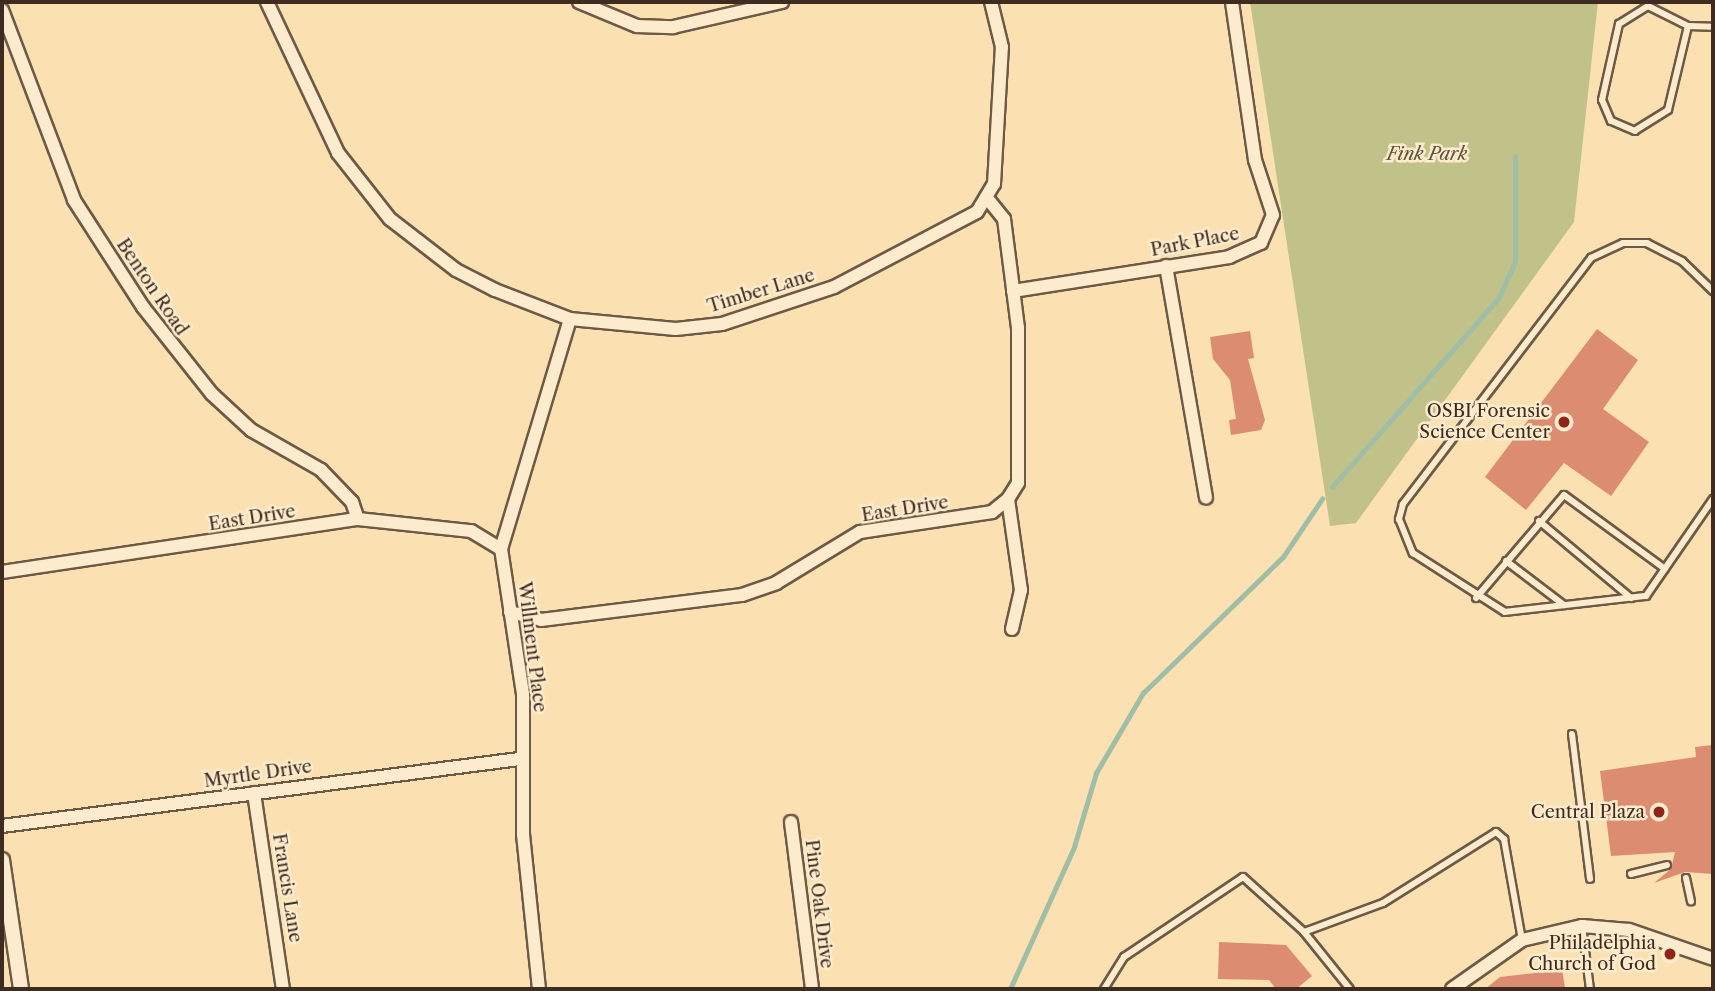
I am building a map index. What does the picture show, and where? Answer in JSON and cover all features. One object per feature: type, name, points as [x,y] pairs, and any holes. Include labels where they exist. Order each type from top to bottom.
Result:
[{"type":"street","name":"Timber Lane","points":[[267,2],[338,153],[390,219],[456,270],[570,319],[621,328],[722,324],[834,287],[954,226],[987,198]]},
{"type":"street","points":[[579,2],[637,26],[673,27],[782,2]]},
{"type":"street","points":[[991,2],[1002,47],[994,184],[987,198],[1004,219],[1013,290],[1020,454],[1018,483],[1008,499],[1021,590],[1012,629]]},
{"type":"street","name":"Park Place","points":[[1013,290],[1166,267],[1248,250],[1270,229],[1271,202],[1255,160],[1232,2]]},
{"type":"street","name":"Benton Road","points":[[2,10],[74,200],[143,307],[212,394],[251,430],[321,470],[352,502],[358,519]]},
{"type":"street","points":[[1166,267],[1206,498]]},
{"type":"street","name":"Willment Place","points":[[539,989],[520,759],[523,694],[501,549],[570,319]]},
{"type":"street","name":"East Drive","points":[[510,612],[541,620],[742,595],[776,583],[860,532],[992,512],[1008,499]]},
{"type":"street","name":"East Drive","points":[[2,572],[358,519],[471,531],[501,549]]},
{"type":"street","name":"Myrtle Drive","points":[[2,826],[520,759]]},
{"type":"street","name":"Francis Lane","points":[[254,793],[283,989]]},
{"type":"street","name":"Pine Oak Drive","points":[[791,822],[812,989]]},
{"type":"street","points":[[2,860],[21,989]]},
{"type":"street","points":[[1452,989],[1522,940],[1582,926],[1629,930],[1713,959]]},
{"type":"lane","points":[[1688,26],[1661,118],[1635,131],[1611,121],[1602,100],[1619,24],[1648,6],[1688,26],[1713,27]]},
{"type":"lane","points":[[1713,291],[1682,261],[1647,243],[1623,243],[1591,258],[1493,382],[1403,504],[1399,519],[1413,553],[1476,598],[1504,612],[1646,596],[1713,499]]},
{"type":"lane","points":[[1476,598],[1539,521],[1564,495],[1665,569]]},
{"type":"lane","points":[[1539,521],[1631,598]]},
{"type":"lane","points":[[1506,561],[1564,605]]},
{"type":"lane","points":[[1572,734],[1590,878]]},
{"type":"lane","points":[[1304,932],[1382,903],[1496,832],[1504,839],[1522,940]]},
{"type":"lane","points":[[1631,874],[1667,865]]},
{"type":"lane","points":[[1104,989],[1124,957],[1244,877],[1304,932],[1350,989]]},
{"type":"lane","points":[[1686,878],[1691,901]]},
{"type":"lane","points":[[1582,926],[1590,989]]},
{"type":"green space","name":"Fink Park","points":[[1250,2],[1598,2],[1574,222],[1356,523],[1330,526]]},
{"type":"building","name":"OSBI Forensic Science Center","points":[[1597,329],[1638,360],[1603,409],[1649,442],[1611,496],[1564,463],[1526,510],[1485,477]]},
{"type":"building","points":[[1250,331],[1254,358],[1248,359],[1265,420],[1261,430],[1231,435],[1229,420],[1236,419],[1230,380],[1213,359],[1210,337]]},
{"type":"building","name":"Central Plaza","points":[[1713,745],[1713,874],[1685,872],[1654,883],[1671,869],[1675,852],[1611,856],[1600,771],[1696,757],[1695,747]]},
{"type":"building","points":[[1219,942],[1286,945],[1312,976],[1296,989],[1276,989],[1269,980],[1218,979]]},
{"type":"building","points":[[1562,970],[1565,987],[1485,989],[1500,977]]},
{"type":"waterway","points":[[1332,487],[1498,299],[1515,262],[1515,157]]},
{"type":"waterway","points":[[1010,989],[1074,847],[1096,773],[1143,693],[1283,557],[1322,499]]},
{"type":"place","name":"OSBI Forensic Science Center","points":[[1564,422]]},
{"type":"place","name":"Central Plaza","points":[[1659,812]]},
{"type":"place","name":"Philadelphia Church of God","points":[[1670,954]]}]
